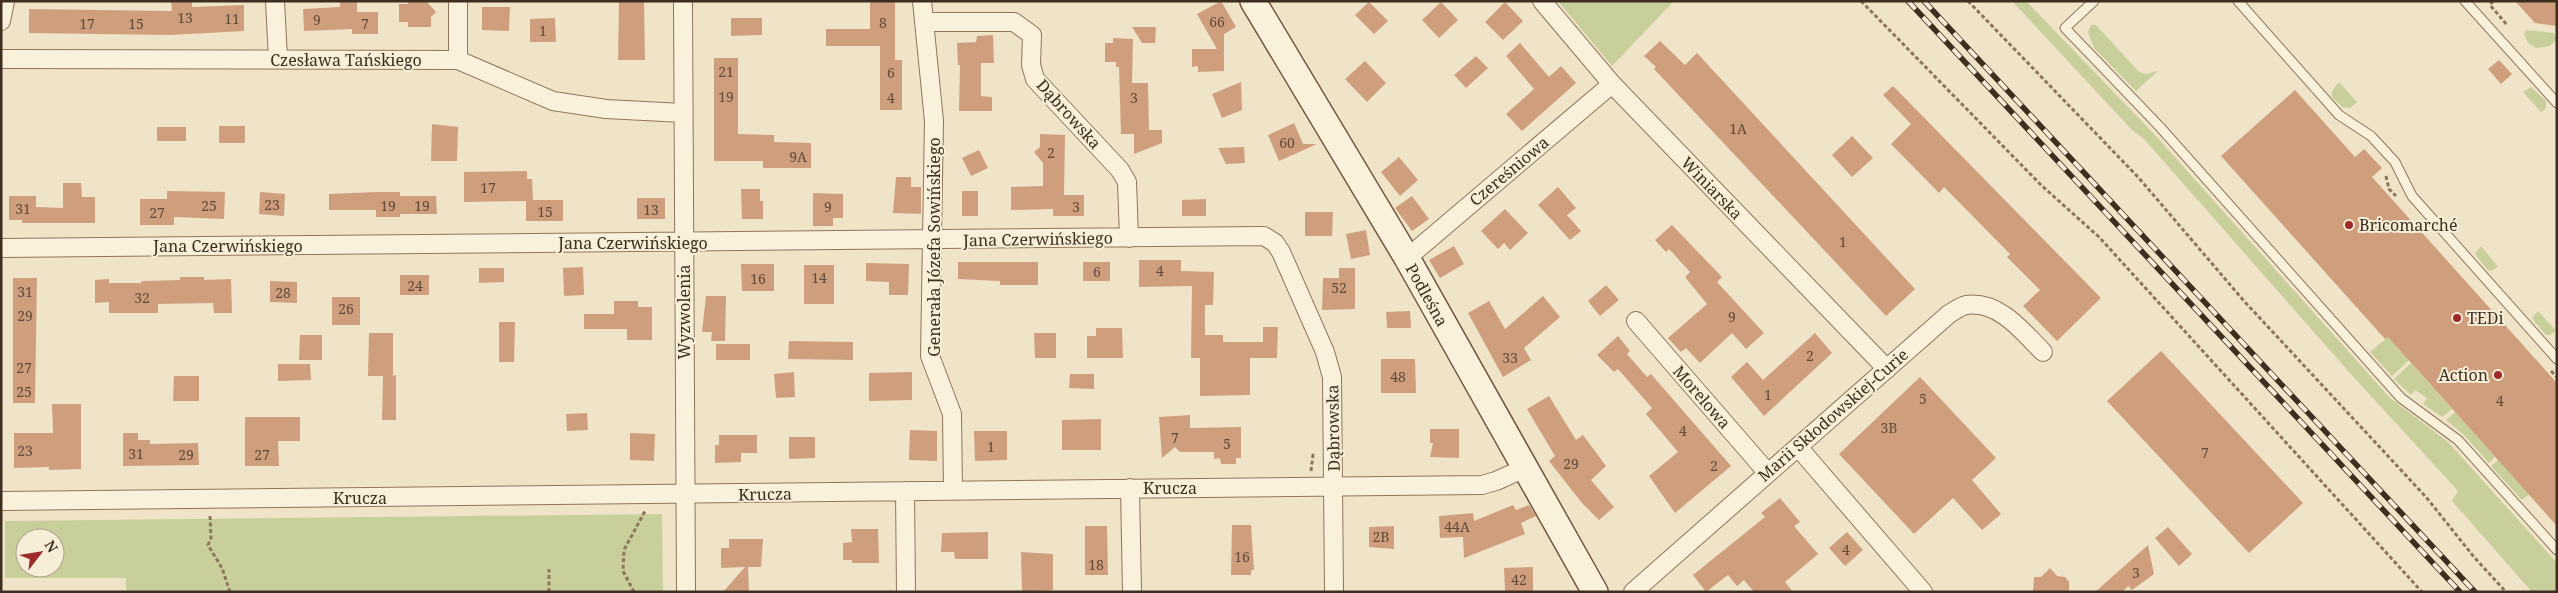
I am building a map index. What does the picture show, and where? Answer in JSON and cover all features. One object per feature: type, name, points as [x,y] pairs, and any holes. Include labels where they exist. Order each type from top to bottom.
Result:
[{"type":"street","points":[[1,21],[5,1]]},
{"type":"street","points":[[275,1],[278,59]]},
{"type":"street","points":[[458,1],[458,60]]},
{"type":"street","name":"Wyzwolenia","points":[[683,1],[686,592]]},
{"type":"street","name":"Generała Józefa Sowińskiego","points":[[922,1],[934,121],[930,356],[952,414],[953,490]]},
{"type":"street","name":"Podleśna","points":[[1253,1],[1406,258],[1595,592]]},
{"type":"street","name":"Winiarska","points":[[1542,1],[1612,84],[1887,369]]},
{"type":"street","name":"Dąbrowska","points":[[924,22],[1014,22],[1032,35],[1031,65],[1035,79],[1120,170],[1127,182],[1129,238]]},
{"type":"street","name":"Czesława Tańskiego","points":[[1,59],[458,60],[553,101],[606,110],[683,113]]},
{"type":"street","name":"Czereśniowa","points":[[1406,258],[1612,84]]},
{"type":"street","name":"Dąbrowska","points":[[1264,236],[1275,243],[1282,252],[1325,352],[1332,377],[1334,592]]},
{"type":"street","name":"Jana Czerwińskiego","points":[[1,248],[1264,236]]},
{"type":"street","name":"Marii Skłodowskiej-Curie","points":[[1633,592],[1767,472],[1949,314],[1966,305],[1986,306],[2007,316],[2043,352]]},
{"type":"street","name":"Morelowa","points":[[1636,321],[1767,472]]},
{"type":"street","points":[[1798,447],[1923,592]]},
{"type":"street","name":"Krucza","points":[[1,501],[1482,485],[1525,468]]},
{"type":"street","points":[[1130,488],[1132,592]]},
{"type":"street","points":[[905,491],[906,592]]},
{"type":"lane","points":[[2094,1],[2065,28],[2160,127],[2401,398],[2458,440],[2557,550]]},
{"type":"lane","points":[[2238,1],[2339,115],[2372,136],[2395,162],[2412,196],[2557,359]]},
{"type":"lane","points":[[2465,1],[2557,103]]},
{"type":"path","points":[[1862,1],[2041,185],[2100,237],[2422,592]]},
{"type":"path","points":[[1968,1],[2138,177],[2244,300],[2426,497],[2474,557],[2506,592]]},
{"type":"path","points":[[2385,174],[2389,189],[2402,204]]},
{"type":"path","points":[[2550,370],[2557,377]]},
{"type":"path","points":[[634,592],[624,573],[624,550],[645,510]]},
{"type":"path","points":[[210,516],[210,538],[208,545],[222,568],[230,592]]},
{"type":"path","points":[[549,569],[549,592]]},
{"type":"green space","points":[[1558,1],[1674,1],[1612,66]]},
{"type":"green space","points":[[2012,1],[2026,1],[2156,136],[2390,398],[2448,442],[2557,563],[2557,592],[2532,592],[2452,501],[2458,491],[2349,372],[2144,139],[2131,129]]},
{"type":"green space","points":[[2091,25],[2096,25],[2139,72],[2146,74],[2158,71],[2136,91],[2094,48],[2088,32]]},
{"type":"green space","points":[[2526,30],[2554,33],[2557,39],[2550,46],[2536,48],[2528,43],[2524,34]]},
{"type":"green space","points":[[2339,82],[2357,102],[2350,108],[2342,107],[2332,97],[2332,91]]},
{"type":"green space","points":[[2531,87],[2546,101],[2546,108],[2541,112],[2523,92]]},
{"type":"green space","points":[[2481,246],[2498,267],[2491,271],[2488,270],[2475,254]]},
{"type":"green space","points":[[2538,311],[2556,331],[2546,335],[2534,321],[2533,317]]},
{"type":"green space","points":[[2388,337],[2409,360],[2392,376],[2370,352]]},
{"type":"green space","points":[[2411,363],[2452,409],[2442,417],[2423,404],[2427,398],[2415,390],[2411,395],[2394,379]]},
{"type":"green space","points":[[2455,412],[2495,457],[2489,463],[2464,435],[2446,420]]},
{"type":"green space","points":[[2498,460],[2529,494],[2522,500],[2491,466]]},
{"type":"green space","points":[[662,514],[663,592],[126,592],[126,578],[65,578],[65,528],[15,528],[15,578],[5,578],[5,521]]},
{"type":"building","points":[[171,1],[192,1],[192,7],[244,5],[244,31],[170,35],[29,33],[29,9],[172,11]]},
{"type":"building","points":[[340,1],[357,1],[357,12],[378,12],[378,34],[352,34],[352,29],[304,31],[303,9],[340,7]]},
{"type":"building","points":[[408,1],[426,1],[436,12],[431,17],[431,27],[408,27],[408,22],[399,22],[399,4],[408,4]]},
{"type":"building","points":[[619,1],[644,1],[645,60],[618,60]]},
{"type":"building","points":[[870,1],[895,1],[895,60],[902,60],[902,110],[880,110],[880,46],[826,46],[826,29],[870,29]]},
{"type":"building","points":[[1221,1],[1236,27],[1224,34],[1224,71],[1198,72],[1198,66],[1192,67],[1192,49],[1217,49],[1197,14]]},
{"type":"building","points":[[2515,1],[2557,1],[2557,26],[2535,23]]},
{"type":"building","points":[[1369,2],[1388,21],[1374,34],[1355,15]]},
{"type":"building","points":[[1441,2],[1458,20],[1439,38],[1422,20]]},
{"type":"building","points":[[1505,2],[1523,21],[1503,40],[1485,22]]},
{"type":"building","points":[[482,7],[510,7],[509,31],[482,30]]},
{"type":"building","points":[[555,18],[556,42],[530,42],[530,19]]},
{"type":"building","points":[[731,18],[762,18],[762,35],[731,36]]},
{"type":"building","points":[[1132,27],[1156,27],[1155,43],[1142,43]]},
{"type":"building","points":[[993,35],[994,63],[981,63],[981,96],[992,97],[992,111],[959,111],[960,65],[958,65],[957,43],[976,42],[977,36]]},
{"type":"building","points":[[1113,38],[1133,39],[1132,83],[1148,83],[1149,130],[1162,130],[1162,143],[1134,154],[1134,134],[1121,134],[1119,67],[1116,67],[1116,62],[1105,62],[1105,43],[1113,43]]},
{"type":"building","points":[[1660,41],[1685,65],[1697,53],[1915,289],[1886,316],[1654,69],[1656,67],[1644,56]]},
{"type":"building","points":[[1520,43],[1549,77],[1561,66],[1576,83],[1522,131],[1506,114],[1534,89],[1506,56]]},
{"type":"building","points":[[1476,56],[1488,68],[1466,88],[1454,75]]},
{"type":"building","points":[[714,58],[738,58],[738,134],[774,135],[774,142],[811,143],[811,168],[763,168],[763,161],[714,161]]},
{"type":"building","points":[[2499,60],[2512,74],[2501,84],[2488,69]]},
{"type":"building","points":[[1365,61],[1386,83],[1367,102],[1345,79]]},
{"type":"building","points":[[1241,82],[1242,110],[1222,118],[1212,94]]},
{"type":"building","points":[[1893,86],[2101,298],[2057,341],[2023,306],[2040,290],[2007,257],[2010,254],[1944,187],[1939,193],[1891,144],[1911,124],[1883,95]]},
{"type":"building","points":[[2295,90],[2355,157],[2364,149],[2382,168],[2372,177],[2557,383],[2557,526],[2388,337],[2385,339],[2221,156]]},
{"type":"building","points":[[1294,123],[1303,144],[1317,144],[1279,161],[1268,135]]},
{"type":"building","points":[[432,124],[458,127],[457,161],[431,161]]},
{"type":"building","points":[[219,126],[245,126],[245,143],[219,143]]},
{"type":"building","points":[[157,127],[186,127],[186,141],[157,141]]},
{"type":"building","points":[[1040,134],[1065,135],[1064,195],[1084,195],[1084,216],[1053,216],[1053,209],[1011,210],[1011,187],[1043,186],[1043,163],[1034,152],[1040,147]]},
{"type":"building","points":[[1852,136],[1873,158],[1852,177],[1832,155]]},
{"type":"building","points":[[1244,147],[1245,163],[1226,164],[1218,148]]},
{"type":"building","points":[[979,150],[988,168],[971,176],[962,158]]},
{"type":"building","points":[[1399,157],[1418,180],[1400,196],[1381,172]]},
{"type":"building","points":[[527,171],[527,179],[532,179],[533,200],[563,200],[563,221],[526,221],[526,201],[464,202],[464,172]]},
{"type":"building","points":[[896,177],[911,177],[911,187],[921,187],[921,214],[893,213]]},
{"type":"building","points":[[63,183],[81,183],[82,197],[95,197],[95,223],[22,223],[22,220],[9,220],[9,196],[36,196],[36,207],[63,208]]},
{"type":"building","points":[[1558,187],[1576,208],[1567,215],[1581,231],[1570,240],[1538,205]]},
{"type":"building","points":[[741,189],[760,189],[760,201],[763,201],[763,219],[742,219]]},
{"type":"building","points":[[167,191],[225,192],[224,219],[174,217],[174,225],[140,225],[140,199],[167,199]]},
{"type":"building","points":[[962,191],[978,191],[978,216],[962,216]]},
{"type":"building","points":[[260,192],[285,194],[284,216],[259,214]]},
{"type":"building","points":[[400,192],[400,196],[436,196],[437,214],[400,214],[400,217],[376,217],[376,210],[329,210],[329,194]]},
{"type":"building","points":[[813,193],[843,194],[843,218],[833,218],[833,226],[813,226]]},
{"type":"building","points":[[1412,196],[1429,219],[1412,231],[1395,208]]},
{"type":"building","points":[[637,198],[665,198],[665,219],[637,219]]},
{"type":"building","points":[[1206,199],[1206,216],[1182,216],[1182,200]]},
{"type":"building","points":[[1505,209],[1528,233],[1510,250],[1504,243],[1498,249],[1481,231]]},
{"type":"building","points":[[1305,212],[1333,212],[1332,236],[1305,236]]},
{"type":"building","points":[[1672,225],[1722,277],[1717,282],[1764,333],[1746,349],[1732,333],[1700,363],[1686,348],[1681,352],[1668,338],[1707,304],[1685,277],[1690,272],[1669,249],[1666,252],[1655,240]]},
{"type":"building","points":[[1366,230],[1370,255],[1351,259],[1346,234]]},
{"type":"building","points":[[1454,246],[1464,264],[1440,278],[1429,260]]},
{"type":"building","points":[[1139,260],[1181,260],[1181,271],[1214,272],[1213,305],[1205,305],[1205,335],[1223,335],[1223,342],[1263,342],[1263,327],[1278,327],[1277,358],[1250,358],[1250,395],[1200,396],[1200,358],[1191,358],[1192,286],[1139,287]]},
{"type":"building","points":[[958,262],[1038,262],[1038,285],[1000,285],[1000,281],[958,279]]},
{"type":"building","points":[[1083,262],[1110,262],[1110,281],[1083,281]]},
{"type":"building","points":[[866,263],[909,264],[908,295],[889,295],[889,282],[866,281]]},
{"type":"building","points":[[741,264],[774,264],[774,291],[742,291]]},
{"type":"building","points":[[804,265],[834,265],[834,304],[804,304]]},
{"type":"building","points":[[583,267],[584,295],[564,296],[563,268]]},
{"type":"building","points":[[479,268],[504,268],[504,282],[479,283]]},
{"type":"building","points":[[1339,268],[1355,268],[1355,309],[1322,310],[1323,278],[1339,278]]},
{"type":"building","points":[[400,275],[429,275],[429,295],[400,295]]},
{"type":"building","points":[[180,277],[204,277],[204,280],[231,279],[232,313],[214,313],[213,303],[158,304],[158,313],[109,313],[109,302],[95,303],[95,280],[109,279],[109,283],[141,283],[142,281],[180,280]]},
{"type":"building","points":[[13,278],[37,278],[35,403],[13,403]]},
{"type":"building","points":[[270,281],[297,282],[297,303],[270,302]]},
{"type":"building","points":[[1606,285],[1619,300],[1600,316],[1588,301]]},
{"type":"building","points":[[706,296],[726,296],[725,341],[711,341],[712,332],[702,332]]},
{"type":"building","points":[[1543,296],[1560,317],[1524,348],[1531,360],[1503,377],[1468,313],[1489,301],[1505,329]]},
{"type":"building","points":[[332,297],[360,297],[360,325],[332,325]]},
{"type":"building","points":[[614,301],[638,301],[638,307],[652,307],[652,340],[627,340],[627,329],[584,329],[584,314],[614,314]]},
{"type":"building","points":[[1410,311],[1411,328],[1387,328],[1386,312]]},
{"type":"building","points":[[499,322],[515,322],[514,362],[499,362]]},
{"type":"building","points":[[1096,328],[1122,328],[1123,358],[1087,358],[1087,336],[1096,336]]},
{"type":"building","points":[[369,333],[393,333],[393,376],[396,375],[396,420],[382,420],[383,376],[368,376]]},
{"type":"building","points":[[1034,333],[1056,333],[1056,358],[1035,358]]},
{"type":"building","points":[[1815,333],[1832,353],[1764,416],[1731,377],[1747,362],[1763,380]]},
{"type":"building","points":[[300,335],[322,335],[322,360],[299,360]]},
{"type":"building","points":[[1618,336],[1630,351],[1627,354],[1647,377],[1651,374],[1731,466],[1675,513],[1649,476],[1678,452],[1646,414],[1652,408],[1618,369],[1614,372],[1597,355]]},
{"type":"building","points":[[789,341],[853,342],[853,360],[788,359]]},
{"type":"building","points":[[716,344],[750,344],[750,360],[716,360]]},
{"type":"building","points":[[2161,351],[2303,503],[2249,553],[2107,401]]},
{"type":"building","points":[[1381,359],[1415,359],[1416,393],[1381,393]]},
{"type":"building","points":[[278,364],[310,364],[311,380],[278,381]]},
{"type":"building","points":[[794,372],[795,397],[776,398],[774,374]]},
{"type":"building","points":[[912,372],[912,400],[869,401],[869,373]]},
{"type":"building","points":[[1070,374],[1094,374],[1094,389],[1069,388]]},
{"type":"building","points":[[174,376],[199,376],[199,401],[173,401]]},
{"type":"building","points":[[1920,377],[1996,458],[1972,480],[2001,514],[1982,530],[1953,498],[1914,534],[1839,454]]},
{"type":"building","points":[[1549,396],[1576,440],[1583,435],[1606,466],[1591,480],[1614,507],[1599,520],[1582,503],[1549,461],[1555,456],[1527,409]]},
{"type":"building","points":[[52,404],[81,404],[81,469],[49,470],[49,467],[14,468],[14,433],[53,433]]},
{"type":"building","points":[[587,413],[588,430],[567,431],[566,414]]},
{"type":"building","points":[[1190,415],[1190,428],[1241,427],[1241,458],[1236,458],[1236,464],[1221,464],[1220,458],[1214,459],[1214,452],[1180,452],[1175,447],[1162,458],[1159,417]]},
{"type":"building","points":[[245,417],[300,417],[300,441],[278,441],[279,466],[245,466]]},
{"type":"building","points":[[1101,419],[1101,450],[1062,450],[1062,420]]},
{"type":"building","points":[[1430,429],[1459,429],[1459,458],[1430,457],[1433,443],[1430,443]]},
{"type":"building","points":[[910,430],[937,431],[937,461],[909,460]]},
{"type":"building","points":[[974,431],[1007,431],[1007,460],[975,461]]},
{"type":"building","points":[[123,433],[138,433],[138,440],[150,440],[150,444],[198,443],[199,465],[123,466]]},
{"type":"building","points":[[630,433],[655,434],[654,461],[630,460]]},
{"type":"building","points":[[719,435],[757,435],[757,453],[741,453],[741,462],[715,463],[715,445],[719,445]]},
{"type":"building","points":[[789,437],[815,437],[815,458],[789,459]]},
{"type":"building","points":[[1780,498],[1800,522],[1794,526],[1818,554],[1785,582],[1793,592],[1754,592],[1744,580],[1737,586],[1728,575],[1706,592],[1693,575],[1765,517],[1761,513]]},
{"type":"building","points":[[1513,505],[1516,510],[1529,505],[1536,516],[1521,523],[1525,534],[1464,558],[1463,537],[1440,538],[1439,516],[1473,513],[1474,521]]},
{"type":"building","points":[[1232,525],[1251,525],[1254,570],[1251,570],[1251,575],[1231,575]]},
{"type":"building","points":[[1085,526],[1107,526],[1108,575],[1085,575]]},
{"type":"building","points":[[1394,526],[1394,549],[1369,547],[1369,527]]},
{"type":"building","points":[[2168,527],[2192,554],[2179,566],[2155,538]]},
{"type":"building","points":[[851,529],[878,529],[879,563],[852,563],[852,560],[843,560],[843,543],[852,542]]},
{"type":"building","points":[[988,532],[988,559],[955,559],[954,552],[941,552],[942,533]]},
{"type":"building","points":[[1847,532],[1863,550],[1845,566],[1829,548]]},
{"type":"building","points":[[729,539],[763,539],[761,567],[748,567],[749,592],[723,592],[745,567],[721,568],[721,548],[729,548]]},
{"type":"building","points":[[2148,545],[2154,574],[2132,590],[2128,586],[2122,592],[2095,592]]},
{"type":"building","points":[[1021,552],[1053,554],[1053,590],[1022,592]]},
{"type":"building","points":[[1533,567],[1533,591],[1505,591],[1504,568]]},
{"type":"building","points":[[2050,568],[2057,576],[2065,577],[2069,582],[2069,592],[2033,592],[2034,577],[2041,577]]},
{"type":"railway","points":[[1908,1],[2460,592]]},
{"type":"railway","points":[[1924,1],[2475,592]]},
{"type":"place","name":"Bricomarché","points":[[2349,225]]},
{"type":"place","name":"TEDi","points":[[2457,318]]},
{"type":"place","name":"Action","points":[[2498,375]]}]
